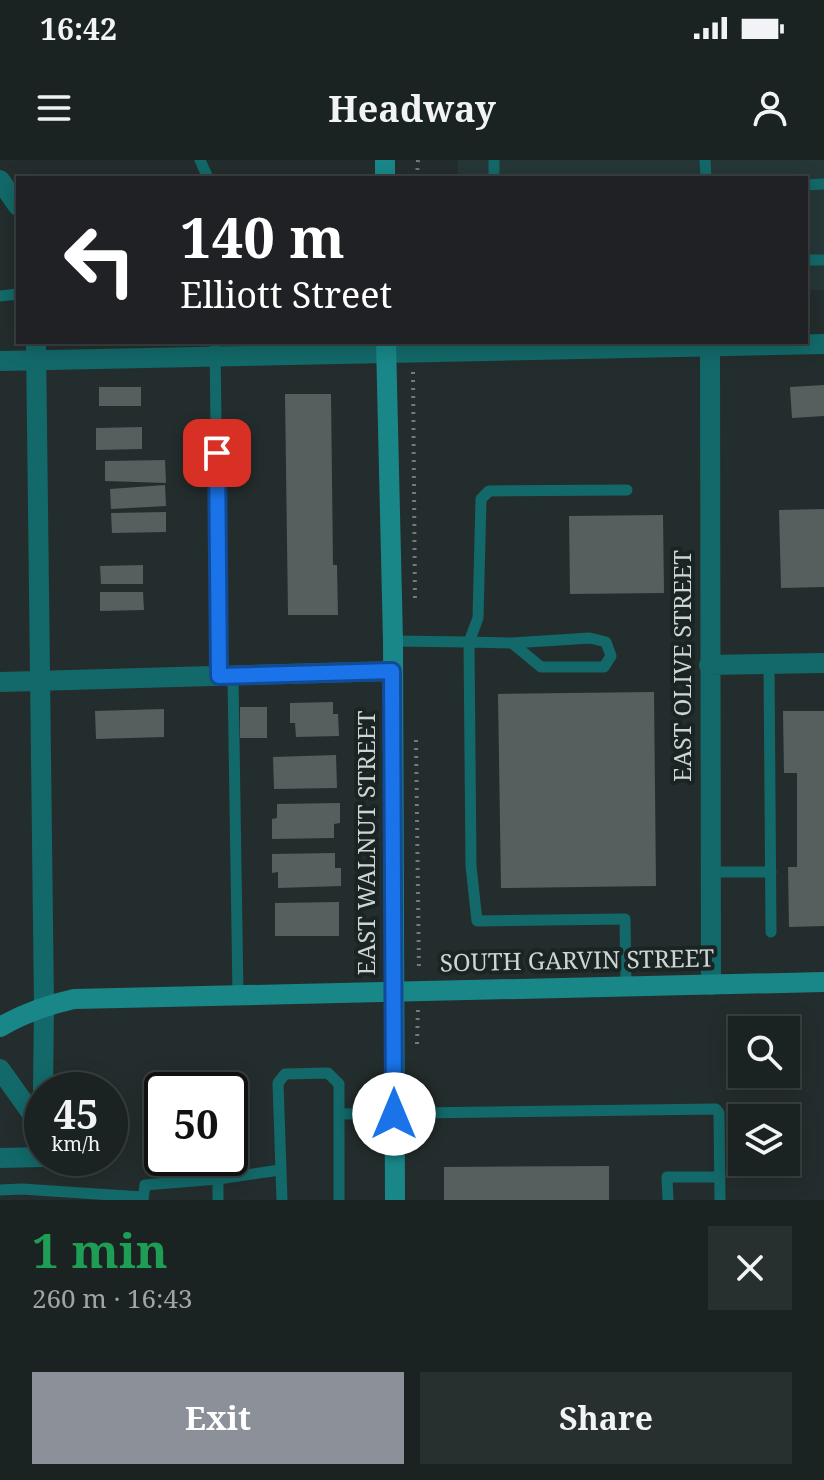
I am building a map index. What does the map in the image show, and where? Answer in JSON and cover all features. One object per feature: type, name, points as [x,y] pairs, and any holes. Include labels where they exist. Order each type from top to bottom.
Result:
[{"type":"main road","name":"EAST WALNUT STREET","points":[[386,348],[393,641],[395,1200]]},
{"type":"main road","name":"SOUTH GARVIN STREET","points":[[0,1027],[20,1015],[74,999],[824,982]]},
{"type":"street","points":[[0,180],[16,203]]},
{"type":"street","points":[[0,361],[36,351],[824,344]]},
{"type":"street","name":"EAST OLIVE STREET","points":[[710,345],[711,985]]},
{"type":"street","points":[[36,351],[43,1072]]},
{"type":"street","points":[[709,665],[824,663]]},
{"type":"street","points":[[0,682],[392,671]]},
{"type":"street","points":[[0,1069],[24,1103]]},
{"type":"street","points":[[0,1158],[24,1157]]},
{"type":"lane","points":[[216,349],[238,995]]},
{"type":"lane","points":[[626,986],[625,919],[477,921],[471,866],[469,642],[478,618],[481,499],[489,491],[627,490]]},
{"type":"lane","points":[[393,641],[512,643],[590,638],[606,642],[611,656],[604,667],[541,667],[512,643]]},
{"type":"lane","points":[[769,664],[771,932]]},
{"type":"lane","points":[[710,872],[771,872]]},
{"type":"lane","points":[[282,1200],[278,1083],[285,1074],[328,1073],[339,1084],[339,1200]]},
{"type":"lane","points":[[340,1114],[716,1109],[719,1113],[720,1200]]},
{"type":"lane","points":[[0,1190],[143,1198],[145,1185],[280,1170]]},
{"type":"lane","points":[[668,1200],[667,1177],[720,1177]]},
{"type":"lane","points":[[218,1179],[218,1200]]},
{"type":"shaded area","points":[[458,160],[824,160],[824,290],[808,290],[808,176],[458,176]]},
{"type":"building","points":[[824,385],[824,416],[792,418],[790,387]]},
{"type":"building","points":[[99,387],[141,387],[141,406],[99,406]]},
{"type":"building","points":[[285,394],[331,394],[333,565],[337,565],[338,615],[288,615]]},
{"type":"building","points":[[142,427],[142,449],[96,450],[96,428]]},
{"type":"building","points":[[165,460],[166,483],[105,481],[105,461]]},
{"type":"building","points":[[165,485],[166,506],[111,509],[110,489]]},
{"type":"building","points":[[824,509],[824,587],[781,588],[779,510]]},
{"type":"building","points":[[166,512],[166,532],[112,533],[111,513]]},
{"type":"building","points":[[663,515],[664,593],[570,594],[569,516]]},
{"type":"building","points":[[143,565],[143,584],[101,584],[100,566]]},
{"type":"building","points":[[100,592],[143,592],[144,610],[100,611]]},
{"type":"building","points":[[654,692],[656,886],[501,888],[498,694]]},
{"type":"building","points":[[333,702],[333,714],[338,714],[339,736],[296,737],[295,723],[290,723],[290,703]]},
{"type":"building","points":[[240,707],[267,707],[267,738],[240,738]]},
{"type":"building","points":[[164,709],[164,737],[96,739],[95,711]]},
{"type":"building","points":[[783,711],[824,711],[824,926],[789,927],[788,867],[797,867],[797,773],[784,773]]},
{"type":"building","points":[[336,755],[337,788],[274,789],[273,757]]},
{"type":"building","points":[[340,803],[340,823],[334,824],[334,838],[272,839],[272,819],[277,818],[277,804]]},
{"type":"building","points":[[335,853],[335,868],[341,868],[341,886],[278,888],[278,872],[272,873],[272,854]]},
{"type":"building","points":[[339,902],[339,936],[275,936],[275,903]]},
{"type":"building","points":[[609,1166],[609,1200],[444,1200],[444,1167]]},
{"type":"route","points":[[217,453],[219,676],[392,671],[394,1114]]}]
